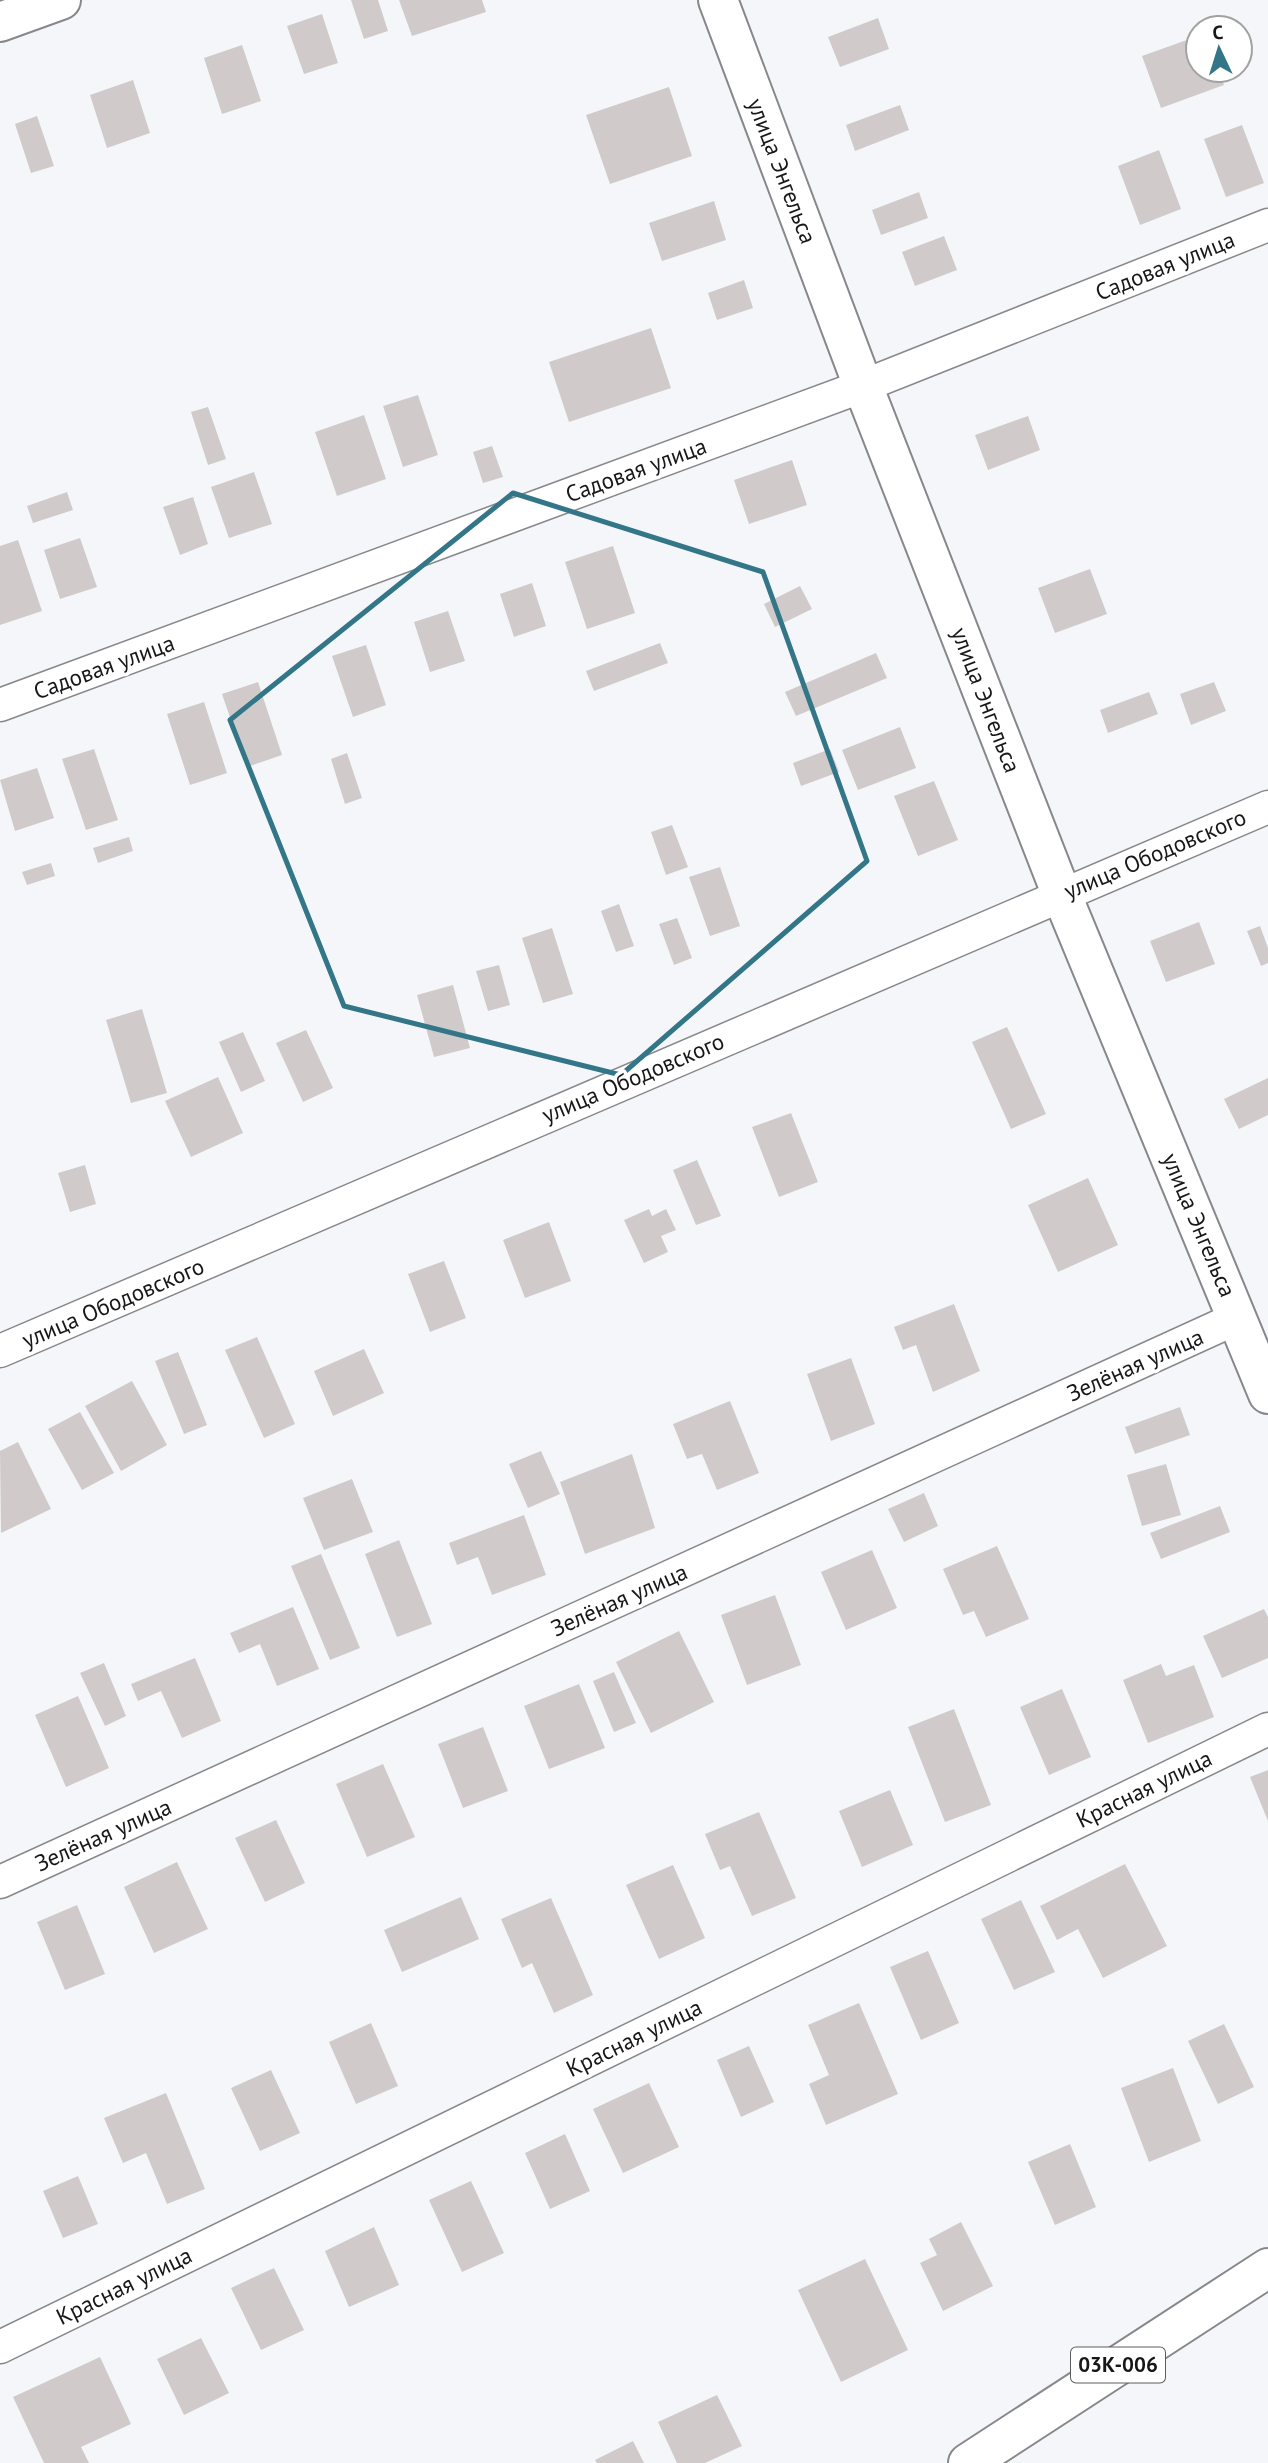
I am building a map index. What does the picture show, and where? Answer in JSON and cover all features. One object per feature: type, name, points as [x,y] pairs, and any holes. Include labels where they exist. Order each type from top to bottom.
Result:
[{"type":"street","points":[[0,22],[61,0]]},
{"type":"street","name":"улица Энгельса","points":[[718,0],[863,386],[1061,894],[1268,1394]]},
{"type":"street","name":"Садовая улица","points":[[0,705],[863,386],[1268,225]]},
{"type":"street","name":"улица Ободовского","points":[[0,1351],[1268,807]]},
{"type":"street","name":"Зелёная улица","points":[[0,1882],[1237,1318]]},
{"type":"street","name":"Красная улица","points":[[0,2347],[1268,1729]]},
{"type":"street","name":"03К-006","points":[[968,2463],[1268,2268]]},
{"type":"highlighted area","points":[[513,493],[763,572],[867,861],[621,1075],[344,1006],[230,720]]},
{"type":"building","points":[[351,0],[378,0],[388,31],[364,39]]},
{"type":"building","points":[[399,0],[482,0],[486,12],[412,36]]},
{"type":"building","points":[[322,14],[338,63],[304,74],[287,26]]},
{"type":"building","points":[[878,18],[889,49],[840,67],[828,37]]},
{"type":"building","points":[[1184,41],[1184,84],[1224,85],[1161,108],[1142,56]]},
{"type":"building","points":[[242,45],[261,101],[222,114],[204,58]]},
{"type":"building","points":[[133,80],[150,133],[107,148],[90,95]]},
{"type":"building","points":[[669,87],[692,156],[610,184],[586,115]]},
{"type":"building","points":[[900,105],[909,130],[855,151],[846,125]]},
{"type":"building","points":[[37,116],[54,166],[31,173],[15,124]]},
{"type":"building","points":[[1242,125],[1264,183],[1226,197],[1204,139]]},
{"type":"building","points":[[1159,150],[1181,209],[1140,225],[1118,166]]},
{"type":"building","points":[[919,192],[928,218],[881,235],[872,210]]},
{"type":"building","points":[[714,201],[726,240],[662,261],[649,223]]},
{"type":"building","points":[[944,236],[957,270],[915,286],[902,252]]},
{"type":"building","points":[[744,280],[753,308],[717,320],[708,293]]},
{"type":"building","points":[[651,328],[671,388],[569,422],[549,362]]},
{"type":"building","points":[[418,395],[438,455],[403,467],[383,406]]},
{"type":"building","points":[[208,407],[226,459],[208,465],[191,412]]},
{"type":"building","points":[[364,415],[386,479],[337,496],[315,432]]},
{"type":"building","points":[[1028,416],[1040,450],[988,470],[975,435]]},
{"type":"building","points":[[492,446],[503,477],[483,483],[473,452]]},
{"type":"building","points":[[792,460],[807,505],[749,524],[734,480]]},
{"type":"building","points":[[254,472],[272,524],[229,538],[211,487]]},
{"type":"building","points":[[67,492],[73,510],[33,523],[27,506]]},
{"type":"building","points":[[193,497],[208,544],[180,555],[163,507]]},
{"type":"building","points":[[80,538],[97,587],[60,599],[44,550]]},
{"type":"building","points":[[18,540],[42,611],[0,625],[0,546]]},
{"type":"building","points":[[613,546],[635,613],[587,629],[565,562]]},
{"type":"building","points":[[1090,569],[1107,614],[1055,633],[1038,588]]},
{"type":"building","points":[[532,583],[546,626],[514,637],[500,594]]},
{"type":"building","points":[[800,586],[812,609],[775,627],[764,604]]},
{"type":"building","points":[[448,611],[465,661],[430,672],[414,622]]},
{"type":"building","points":[[660,643],[668,663],[594,691],[586,671]]},
{"type":"building","points":[[366,645],[386,705],[353,717],[332,656]]},
{"type":"building","points":[[876,653],[887,678],[796,716],[785,692]]},
{"type":"building","points":[[258,682],[282,755],[247,767],[222,694]]},
{"type":"building","points":[[1214,682],[1226,711],[1191,725],[1180,694]]},
{"type":"building","points":[[1149,692],[1158,714],[1108,733],[1100,710]]},
{"type":"building","points":[[204,702],[227,773],[190,785],[167,714]]},
{"type":"building","points":[[900,727],[916,768],[858,790],[842,750]]},
{"type":"building","points":[[94,749],[118,820],[86,830],[62,759]]},
{"type":"building","points":[[830,749],[839,772],[801,786],[793,763]]},
{"type":"building","points":[[347,753],[362,798],[345,804],[331,759]]},
{"type":"building","points":[[37,768],[54,818],[15,831],[0,780]]},
{"type":"building","points":[[934,781],[958,840],[918,856],[894,796]]},
{"type":"building","points":[[672,825],[688,867],[666,875],[651,832]]},
{"type":"building","points":[[129,837],[133,851],[98,863],[93,848]]},
{"type":"building","points":[[51,863],[55,876],[27,885],[22,872]]},
{"type":"building","points":[[720,867],[740,926],[710,936],[689,877]]},
{"type":"building","points":[[619,904],[634,946],[616,952],[601,911]]},
{"type":"building","points":[[677,918],[692,958],[674,965],[659,924]]},
{"type":"building","points":[[1199,922],[1215,964],[1166,982],[1150,941]]},
{"type":"building","points":[[1260,926],[1268,948],[1268,963],[1261,966],[1247,931]]},
{"type":"building","points":[[552,928],[573,994],[543,1003],[522,938]]},
{"type":"building","points":[[499,965],[510,1005],[488,1011],[476,971]]},
{"type":"building","points":[[453,985],[470,1048],[434,1057],[417,995]]},
{"type":"building","points":[[142,1009],[167,1093],[131,1103],[106,1020]]},
{"type":"building","points":[[1007,1027],[1046,1114],[1011,1129],[972,1042]]},
{"type":"building","points":[[306,1030],[333,1088],[303,1102],[276,1043]]},
{"type":"building","points":[[243,1032],[265,1081],[241,1092],[219,1042]]},
{"type":"building","points":[[218,1077],[243,1133],[191,1157],[165,1101]]},
{"type":"building","points":[[1268,1078],[1268,1115],[1239,1129],[1224,1099]]},
{"type":"building","points":[[791,1113],[818,1182],[779,1197],[752,1127]]},
{"type":"building","points":[[697,1160],[721,1216],[696,1225],[673,1170]]},
{"type":"building","points":[[85,1165],[96,1204],[70,1212],[58,1173]]},
{"type":"building","points":[[1088,1178],[1118,1245],[1058,1272],[1028,1205]]},
{"type":"building","points":[[649,1209],[652,1216],[666,1209],[676,1230],[661,1236],[668,1252],[644,1263],[624,1220]]},
{"type":"building","points":[[549,1222],[571,1281],[525,1298],[503,1240]]},
{"type":"building","points":[[444,1261],[466,1318],[430,1332],[408,1274]]},
{"type":"building","points":[[954,1304],[980,1371],[933,1392],[916,1345],[903,1350],[894,1327]]},
{"type":"building","points":[[257,1337],[295,1424],[264,1438],[225,1350]]},
{"type":"building","points":[[364,1349],[384,1393],[333,1416],[314,1371]]},
{"type":"building","points":[[178,1352],[207,1425],[184,1434],[155,1361]]},
{"type":"building","points":[[851,1358],[875,1424],[831,1441],[807,1374]]},
{"type":"building","points":[[132,1381],[167,1445],[121,1471],[85,1406]]},
{"type":"building","points":[[730,1401],[759,1473],[717,1490],[702,1454],[687,1459],[673,1424]]},
{"type":"building","points":[[1180,1407],[1190,1435],[1135,1454],[1125,1427]]},
{"type":"building","points":[[80,1412],[114,1473],[82,1490],[48,1429]]},
{"type":"building","points":[[18,1442],[51,1509],[1,1533],[0,1451]]},
{"type":"building","points":[[541,1451],[560,1494],[528,1508],[509,1464]]},
{"type":"building","points":[[632,1454],[655,1528],[585,1554],[560,1482]]},
{"type":"building","points":[[1166,1464],[1181,1515],[1142,1526],[1127,1475]]},
{"type":"building","points":[[352,1479],[373,1532],[324,1550],[303,1498]]},
{"type":"building","points":[[924,1493],[938,1526],[904,1542],[888,1509]]},
{"type":"building","points":[[1220,1506],[1230,1532],[1161,1559],[1150,1533]]},
{"type":"building","points":[[524,1515],[546,1575],[492,1595],[478,1557],[457,1565],[449,1543]]},
{"type":"building","points":[[399,1540],[432,1624],[397,1637],[365,1554]]},
{"type":"building","points":[[997,1546],[1029,1619],[986,1637],[974,1611],[963,1615],[943,1569]]},
{"type":"building","points":[[872,1550],[897,1608],[846,1630],[821,1572]]},
{"type":"building","points":[[321,1554],[360,1648],[330,1660],[291,1566]]},
{"type":"building","points":[[775,1595],[801,1665],[747,1685],[721,1615]]},
{"type":"building","points":[[293,1607],[319,1669],[277,1686],[260,1644],[239,1653],[230,1633]]},
{"type":"building","points":[[1264,1609],[1268,1617],[1268,1658],[1222,1678],[1203,1636]]},
{"type":"building","points":[[679,1631],[714,1702],[651,1733],[616,1662]]},
{"type":"building","points":[[195,1658],[221,1721],[182,1738],[161,1691],[138,1701],[131,1684]]},
{"type":"building","points":[[104,1663],[126,1716],[105,1726],[80,1673]]},
{"type":"building","points":[[1161,1664],[1166,1676],[1194,1665],[1214,1717],[1148,1743],[1123,1680]]},
{"type":"building","points":[[614,1672],[636,1723],[614,1732],[593,1681]]},
{"type":"building","points":[[579,1684],[605,1748],[549,1769],[524,1706]]},
{"type":"building","points":[[1062,1689],[1091,1757],[1049,1775],[1020,1707]]},
{"type":"building","points":[[78,1696],[109,1768],[66,1787],[35,1715]]},
{"type":"building","points":[[954,1709],[991,1805],[945,1822],[908,1727]]},
{"type":"building","points":[[483,1727],[508,1791],[463,1808],[438,1744]]},
{"type":"building","points":[[383,1764],[415,1837],[367,1857],[336,1784]]},
{"type":"building","points":[[1268,1770],[1268,1821],[1250,1777]]},
{"type":"building","points":[[890,1790],[913,1845],[862,1867],[839,1811]]},
{"type":"building","points":[[759,1812],[796,1898],[752,1916],[730,1866],[720,1870],[705,1834]]},
{"type":"building","points":[[276,1820],[305,1883],[265,1902],[235,1838]]},
{"type":"building","points":[[177,1862],[208,1929],[154,1953],[124,1887]]},
{"type":"building","points":[[1125,1864],[1167,1946],[1103,1978],[1078,1929],[1057,1940],[1040,1906]]},
{"type":"building","points":[[673,1865],[705,1938],[659,1959],[626,1885]]},
{"type":"building","points":[[461,1897],[479,1939],[402,1972],[384,1930]]},
{"type":"building","points":[[551,1898],[593,1995],[554,2013],[532,1963],[522,1968],[501,1919]]},
{"type":"building","points":[[1021,1900],[1055,1972],[1014,1990],[981,1919]]},
{"type":"building","points":[[77,1905],[105,1974],[65,1990],[37,1922]]},
{"type":"building","points":[[928,1951],[959,2023],[921,2040],[890,1967]]},
{"type":"building","points":[[859,2003],[898,2094],[826,2125],[809,2084],[829,2075],[808,2025]]},
{"type":"building","points":[[371,2023],[398,2086],[356,2104],[329,2042]]},
{"type":"building","points":[[1224,2024],[1254,2087],[1218,2104],[1188,2041]]},
{"type":"building","points":[[749,2046],[774,2102],[741,2117],[717,2060]]},
{"type":"building","points":[[1173,2068],[1201,2141],[1149,2162],[1121,2088]]},
{"type":"building","points":[[271,2070],[300,2133],[260,2151],[231,2088]]},
{"type":"building","points":[[649,2083],[679,2147],[623,2173],[593,2109]]},
{"type":"building","points":[[166,2093],[205,2189],[167,2204],[146,2153],[123,2163],[104,2118]]},
{"type":"building","points":[[565,2134],[590,2191],[550,2209],[525,2153]]},
{"type":"building","points":[[1070,2144],[1096,2207],[1055,2225],[1028,2162]]},
{"type":"building","points":[[78,2176],[98,2224],[63,2238],[43,2191]]},
{"type":"building","points":[[471,2181],[504,2253],[462,2272],[429,2200]]},
{"type":"building","points":[[961,2222],[993,2286],[943,2311],[920,2263],[937,2255],[929,2239]]},
{"type":"building","points":[[374,2227],[399,2285],[349,2307],[325,2251]]},
{"type":"building","points":[[865,2259],[908,2350],[841,2382],[798,2290]]},
{"type":"building","points":[[274,2268],[304,2330],[261,2350],[231,2288]]},
{"type":"building","points":[[201,2338],[229,2393],[184,2415],[157,2359]]},
{"type":"building","points":[[100,2357],[131,2424],[81,2447],[89,2463],[44,2463],[13,2397]]},
{"type":"building","points":[[717,2395],[742,2446],[705,2463],[677,2463],[658,2422]]},
{"type":"building","points":[[633,2441],[644,2463],[597,2463],[595,2460]]}]
